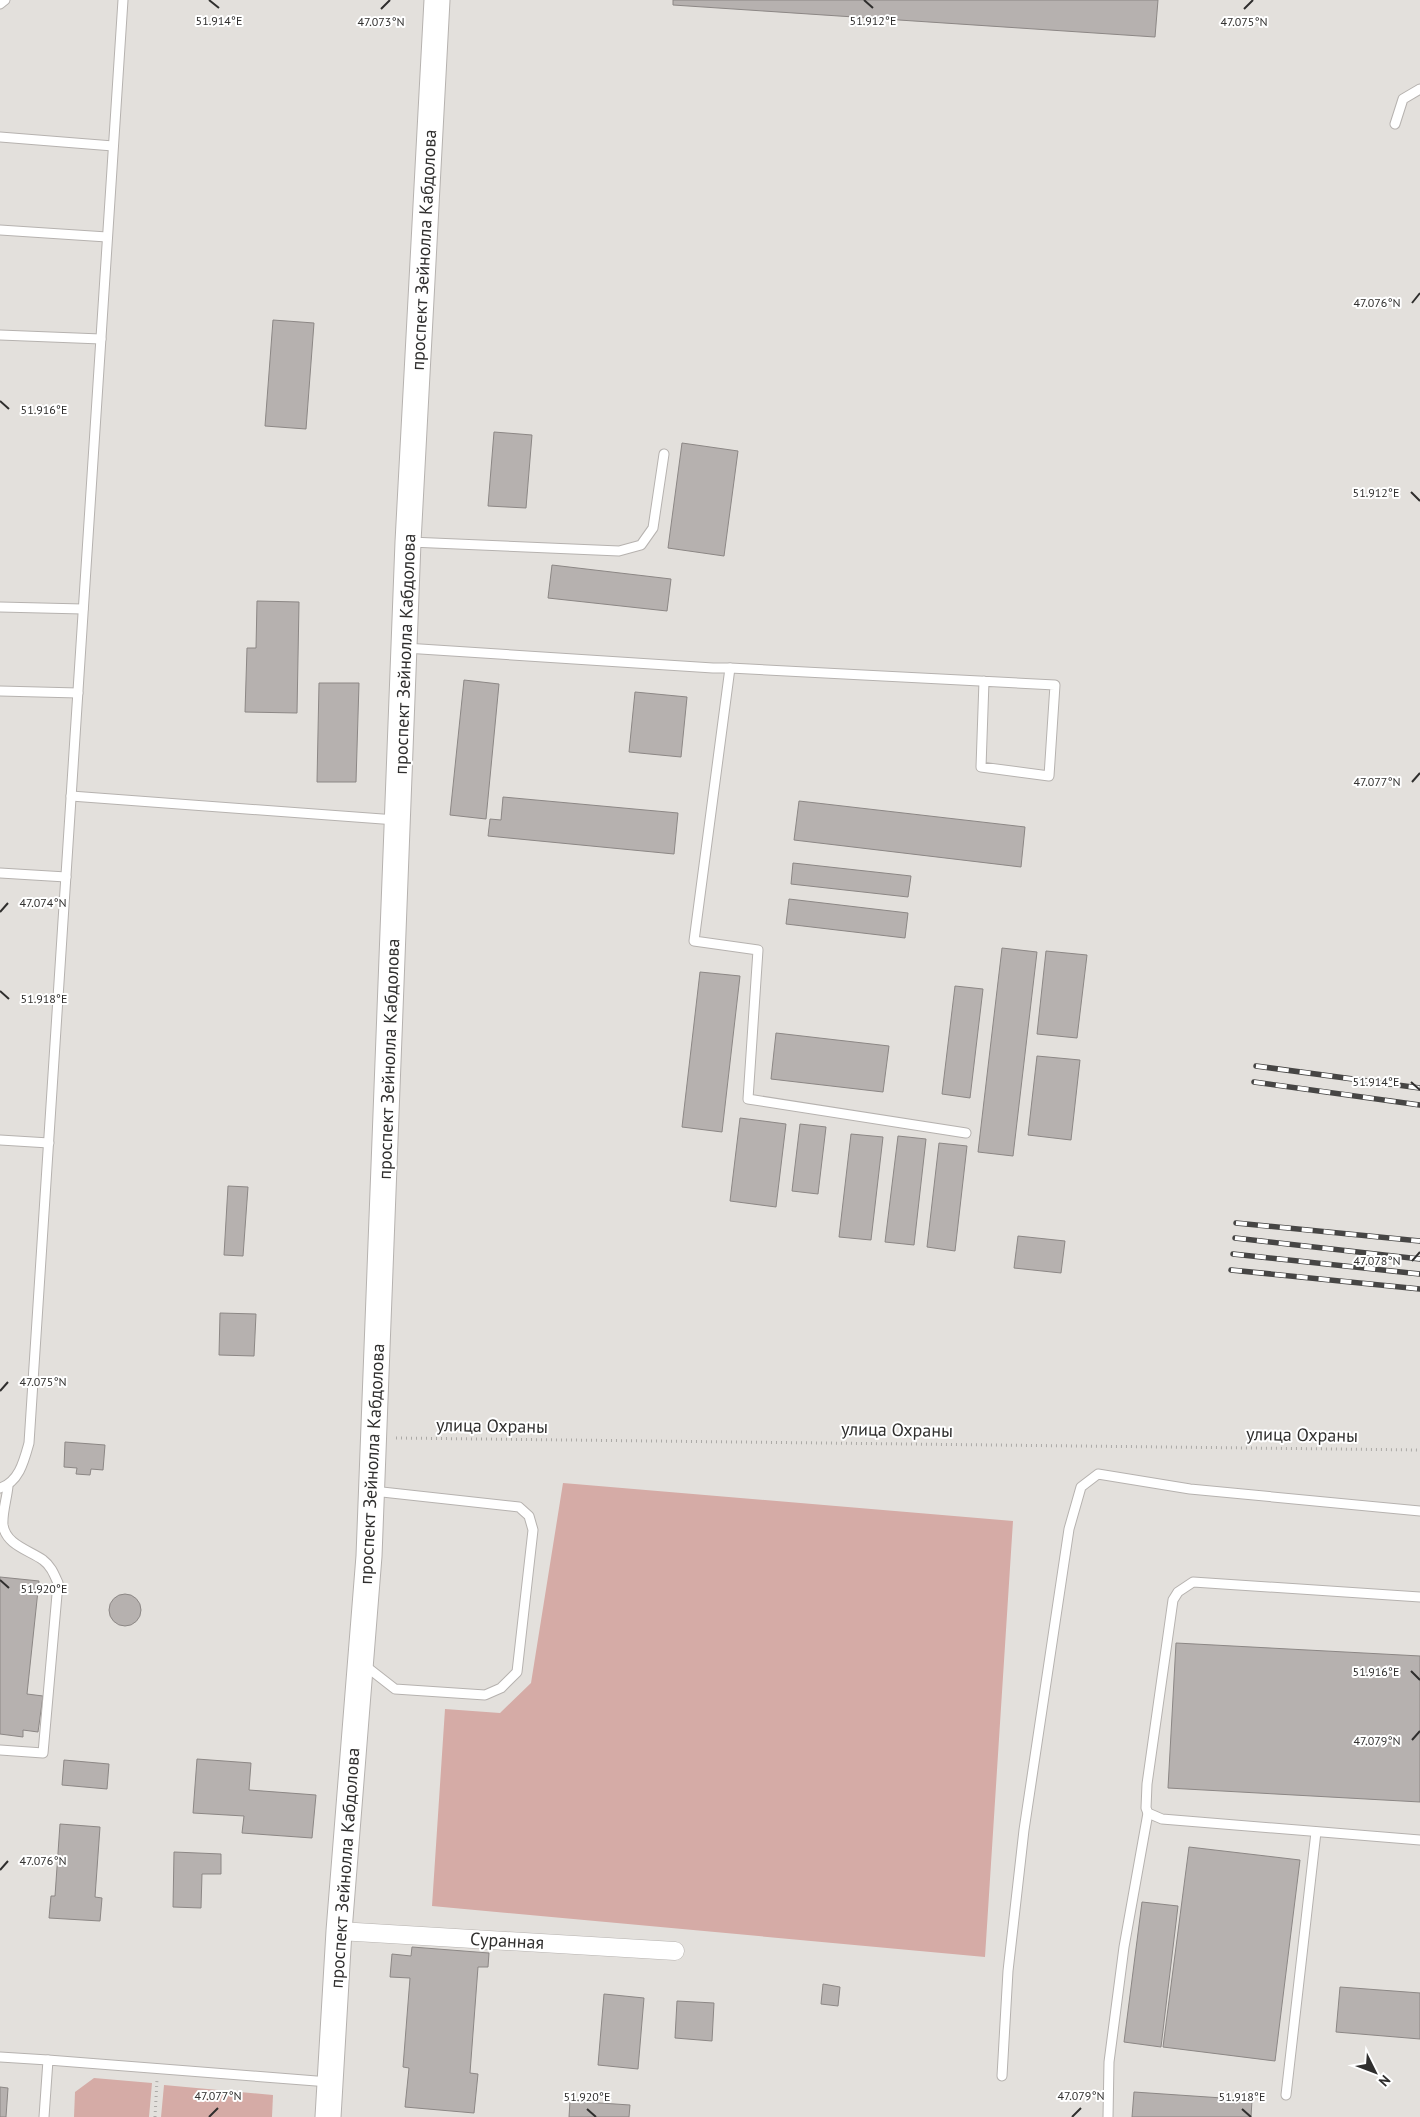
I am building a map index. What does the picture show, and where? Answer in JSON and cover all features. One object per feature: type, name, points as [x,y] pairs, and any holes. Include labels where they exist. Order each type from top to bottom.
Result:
[{"type":"main road","name":"проспект Зейнолла Кабдолова","points":[[328,2117],[339,1931],[369,1556],[406,648],[408,542],[437,0]]},
{"type":"street","name":"Суранная","points":[[339,1931],[675,1951]]},
{"type":"lane","points":[[0,4],[5,0]]},
{"type":"lane","points":[[0,1750],[43,1753],[58,1583],[53,1570],[44,1560],[16,1544],[5,1533],[3,1524],[4,1487],[21,1468],[29,1444],[122,0]]},
{"type":"lane","points":[[1395,124],[1404,99],[1420,90]]},
{"type":"lane","points":[[0,137],[113,146]]},
{"type":"lane","points":[[0,230],[107,236]]},
{"type":"lane","points":[[0,335],[101,339]]},
{"type":"lane","points":[[408,542],[619,551],[641,545],[653,528],[664,454]]},
{"type":"lane","points":[[0,607],[83,609]]},
{"type":"lane","points":[[406,648],[730,668],[984,681],[1055,685],[1049,776],[981,767],[984,681]]},
{"type":"lane","points":[[730,668],[694,941],[758,950],[748,1099],[966,1132]]},
{"type":"lane","points":[[0,691],[78,693]]},
{"type":"lane","points":[[71,796],[398,820]]},
{"type":"lane","points":[[0,873],[66,877]]},
{"type":"lane","points":[[0,1140],[49,1143]]},
{"type":"lane","points":[[1002,2076],[1008,1971],[1024,1830],[1068,1529],[1081,1487],[1098,1474],[1190,1489],[1420,1511]]},
{"type":"lane","points":[[361,1662],[395,1689],[485,1695],[501,1688],[517,1672],[533,1530],[529,1516],[519,1507],[371,1491]]},
{"type":"lane","points":[[1108,2117],[1109,2062],[1124,1947],[1148,1813],[1146,1808],[1147,1784],[1173,1600],[1178,1592],[1193,1582],[1420,1597]]},
{"type":"lane","points":[[1148,1813],[1162,1819],[1420,1840]]},
{"type":"lane","points":[[1286,2095],[1316,1832]]},
{"type":"lane","points":[[0,2057],[331,2082]]},
{"type":"lane","points":[[44,2117],[48,2060]]},
{"type":"path","name":"улица Охраны","points":[[374,1438],[1420,1450]]},
{"type":"path","points":[[154,2117],[158,2068]]},
{"type":"shaded area","points":[[563,1483],[1013,1521],[985,1957],[432,1906],[445,1709],[500,1713],[531,1683]]},
{"type":"shaded area","points":[[94,2078],[152,2083],[149,2117],[74,2117],[75,2092]]},
{"type":"shaded area","points":[[164,2085],[273,2095],[272,2117],[161,2117]]},
{"type":"building","points":[[673,0],[1158,0],[1155,37],[673,5]]},
{"type":"building","points":[[273,320],[314,323],[306,429],[265,426]]},
{"type":"building","points":[[494,432],[532,435],[526,508],[488,506]]},
{"type":"building","points":[[682,443],[738,451],[724,556],[668,548]]},
{"type":"building","points":[[552,565],[671,579],[667,611],[548,598]]},
{"type":"building","points":[[257,601],[299,602],[297,713],[245,712],[247,648],[256,648]]},
{"type":"building","points":[[464,680],[499,684],[486,819],[450,815]]},
{"type":"building","points":[[319,683],[359,683],[356,782],[317,782]]},
{"type":"building","points":[[635,692],[687,697],[681,757],[629,752]]},
{"type":"building","points":[[503,797],[678,813],[674,854],[488,836],[490,819],[501,820]]},
{"type":"building","points":[[799,801],[1025,827],[1021,867],[794,840]]},
{"type":"building","points":[[793,863],[911,876],[908,897],[791,884]]},
{"type":"building","points":[[789,899],[908,913],[905,938],[786,924]]},
{"type":"building","points":[[1002,948],[1037,952],[1013,1156],[978,1152]]},
{"type":"building","points":[[1046,951],[1087,955],[1077,1038],[1037,1034]]},
{"type":"building","points":[[700,972],[740,976],[722,1132],[682,1127]]},
{"type":"building","points":[[955,986],[983,989],[970,1098],[942,1094]]},
{"type":"building","points":[[776,1033],[889,1046],[883,1092],[771,1079]]},
{"type":"building","points":[[1037,1056],[1080,1060],[1071,1140],[1028,1135]]},
{"type":"building","points":[[740,1118],[786,1124],[776,1207],[730,1201]]},
{"type":"building","points":[[800,1124],[826,1127],[818,1194],[792,1191]]},
{"type":"building","points":[[851,1134],[883,1137],[871,1240],[839,1237]]},
{"type":"building","points":[[898,1136],[926,1139],[914,1245],[885,1242]]},
{"type":"building","points":[[939,1143],[967,1146],[955,1251],[927,1247]]},
{"type":"building","points":[[228,1186],[248,1187],[243,1256],[224,1255]]},
{"type":"building","points":[[1018,1236],[1065,1241],[1061,1273],[1014,1268]]},
{"type":"building","points":[[220,1313],[256,1314],[254,1356],[219,1355]]},
{"type":"building","points":[[65,1442],[105,1445],[103,1470],[91,1469],[90,1475],[76,1474],[77,1468],[64,1467]]},
{"type":"building","points":[[0,1577],[39,1581],[27,1694],[43,1696],[38,1732],[23,1730],[23,1737],[0,1734]]},
{"type":"building","points":[[125,1594],[136,1599],[141,1610],[136,1621],[125,1626],[114,1621],[109,1610],[114,1599]]},
{"type":"building","points":[[1176,1643],[1420,1656],[1420,1802],[1168,1788]]},
{"type":"building","points":[[197,1759],[251,1763],[249,1790],[316,1795],[312,1838],[242,1833],[244,1816],[193,1813]]},
{"type":"building","points":[[64,1760],[109,1764],[107,1789],[62,1785]]},
{"type":"building","points":[[60,1824],[100,1827],[95,1897],[102,1898],[100,1921],[49,1918],[51,1896],[55,1896]]},
{"type":"building","points":[[1189,1847],[1300,1860],[1275,2061],[1163,2047]]},
{"type":"building","points":[[174,1852],[221,1854],[221,1874],[202,1874],[201,1908],[173,1907]]},
{"type":"building","points":[[1142,1902],[1178,1906],[1161,2047],[1124,2042]]},
{"type":"building","points":[[412,1947],[489,1953],[488,1967],[478,1967],[470,2073],[478,2074],[474,2113],[405,2107],[409,2068],[403,2067],[410,1978],[390,1977],[392,1954],[411,1956]]},
{"type":"building","points":[[823,1984],[840,1987],[838,2006],[821,2004]]},
{"type":"building","points":[[1340,1987],[1420,1993],[1420,2039],[1336,2032]]},
{"type":"building","points":[[604,1994],[644,1998],[638,2069],[598,2065]]},
{"type":"building","points":[[677,2001],[714,2003],[712,2041],[675,2038]]},
{"type":"building","points":[[0,2087],[8,2088],[6,2117],[0,2117]]},
{"type":"building","points":[[1134,2092],[1252,2100],[1251,2117],[1132,2117]]},
{"type":"building","points":[[570,2101],[630,2105],[629,2117],[569,2117]]},
{"type":"railway","points":[[1256,1066],[1420,1088]]},
{"type":"railway","points":[[1254,1082],[1420,1105]]},
{"type":"railway","points":[[1236,1223],[1420,1241]]},
{"type":"railway","points":[[1235,1238],[1420,1259]]},
{"type":"railway","points":[[1233,1254],[1420,1274]]},
{"type":"railway","points":[[1231,1270],[1420,1289]]}]
